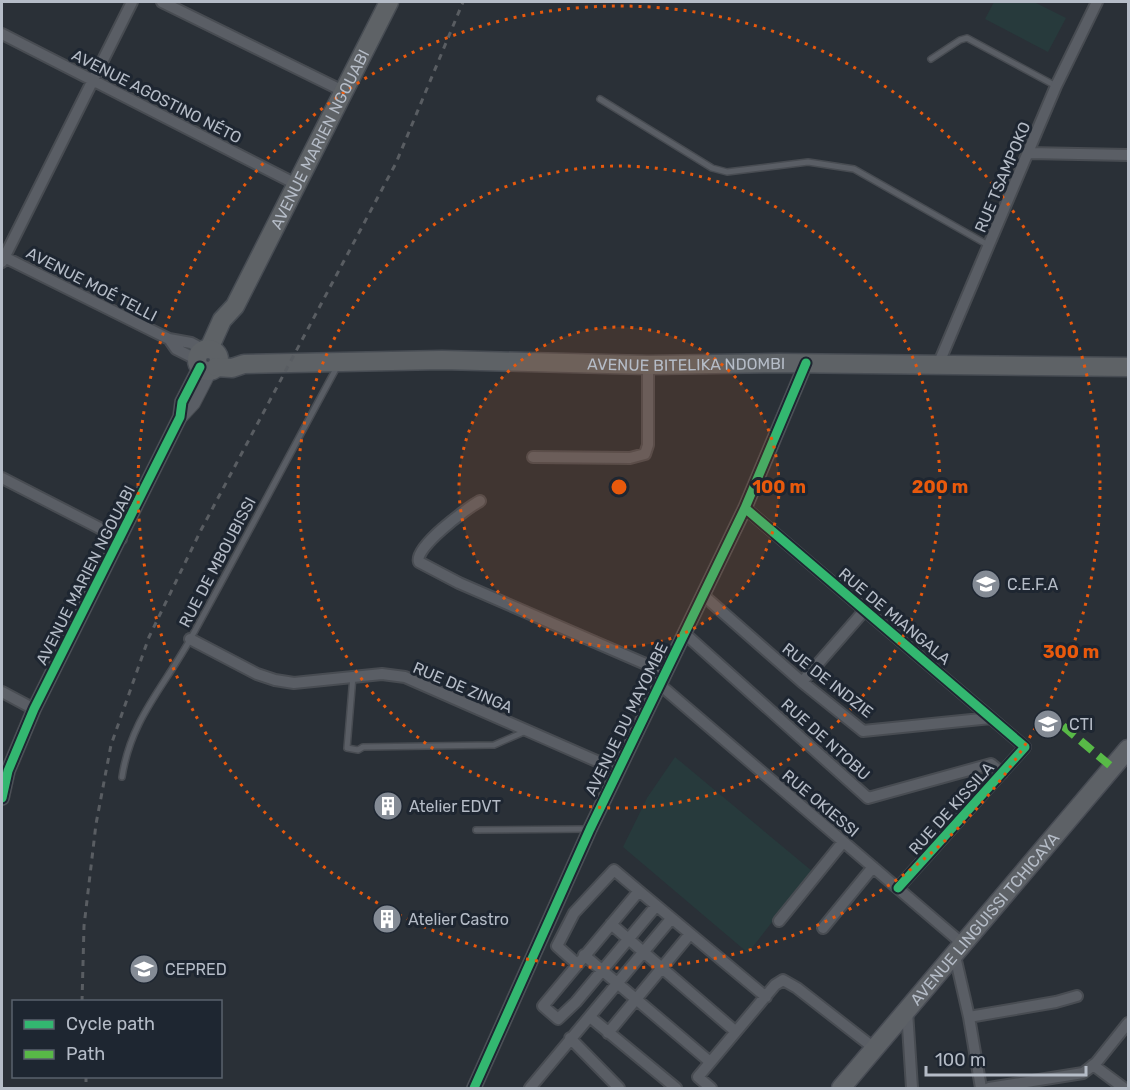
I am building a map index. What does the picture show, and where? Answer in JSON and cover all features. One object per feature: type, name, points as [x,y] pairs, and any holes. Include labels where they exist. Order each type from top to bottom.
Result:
[{"type":"highway","name":"AVENUE MARIEN NGOUABI","points":[[209,359],[226,338],[235,306],[345,92],[388,2]]},
{"type":"highway","name":"AVENUE BITELIKA NDOMBI","points":[[209,359],[234,358],[244,363],[340,360],[648,365],[806,363],[1128,367]]},
{"type":"main road","name":"AVENUE LINGUISSI TCHICAYA","points":[[841,1089],[1128,749]]},
{"type":"street","points":[[2,258],[132,2]]},
{"type":"street","points":[[162,2],[345,92]]},
{"type":"street","name":"RUE TSAMPOKO","points":[[938,365],[1056,86],[1097,2]]},
{"type":"street","name":"AVENUE AGOSTINO NÉTO","points":[[2,34],[298,185]]},
{"type":"street","points":[[1029,153],[1128,155]]},
{"type":"street","name":"AVENUE MOÉ TELLI","points":[[2,258],[169,339],[191,343],[209,359]]},
{"type":"street","name":"AVENUE MARIEN NGOUABI","points":[[2,798],[5,770],[180,417],[182,402],[209,359]]},
{"type":"street","name":"AVENUE DU MAYOMBE","points":[[474,1089],[617,770],[745,508],[806,363]]},
{"type":"street","points":[[532,457],[630,458],[645,454],[648,445],[648,365]]},
{"type":"street","points":[[2,478],[121,539]]},
{"type":"street","name":"RUE OKIESSI","points":[[480,501],[465,510],[444,528],[419,554],[419,562],[661,678],[843,842],[898,888],[959,950]]},
{"type":"street","name":"RUE DE MIANGALA","points":[[745,508],[1025,747]]},
{"type":"street","name":"RUE DE INDZIE","points":[[703,595],[802,682],[863,730],[991,718]]},
{"type":"street","points":[[802,682],[864,611]]},
{"type":"street","name":"RUE DE NTOBU","points":[[684,633],[868,798],[992,764],[1002,773]]},
{"type":"street","name":"RUE DE ZINGA","points":[[190,639],[257,674],[275,680],[294,683],[382,674],[405,677],[617,770]]},
{"type":"street","points":[[2,692],[34,709]]},
{"type":"street","name":"RUE DE KISSILA","points":[[898,888],[1025,747]]},
{"type":"street","points":[[779,921],[843,842]]},
{"type":"street","points":[[823,928],[873,867]]},
{"type":"street","points":[[577,964],[557,946],[574,913],[614,870],[766,997]]},
{"type":"street","points":[[639,891],[543,1006],[558,1019],[576,1002],[656,906]]},
{"type":"street","points":[[530,1089],[671,919]]},
{"type":"street","points":[[611,924],[735,1031]]},
{"type":"street","points":[[608,1033],[690,934]]},
{"type":"street","points":[[959,950],[981,1089]]},
{"type":"street","points":[[584,955],[709,1061]]},
{"type":"street","points":[[711,1089],[698,1077],[709,1061],[780,981],[787,982],[874,1048]]},
{"type":"street","points":[[969,1017],[1056,1002],[1077,996]]},
{"type":"street","points":[[907,1011],[912,1089]]},
{"type":"street","points":[[590,1017],[676,1089]]},
{"type":"street","points":[[989,1089],[1083,1073],[1093,1065],[1126,1025]]},
{"type":"street","points":[[570,1038],[619,1089]]},
{"type":"street","points":[[1093,1065],[1124,1089]]},
{"type":"lane","points":[[931,59],[967,38],[1056,86]]},
{"type":"lane","points":[[600,99],[712,168],[727,172],[808,162],[854,169],[989,246]]},
{"type":"lane","name":"RUE DE MBOUBISSI","points":[[122,777],[127,748],[138,722],[190,639],[340,360]]},
{"type":"lane","points":[[353,676],[347,747],[358,750],[363,747],[494,744],[528,731]]},
{"type":"lane","points":[[476,830],[590,829]]},
{"type":"shaded area","points":[[994,2],[1034,2],[1066,18],[1048,52],[985,19]]},
{"type":"shaded area","points":[[675,757],[812,871],[748,953],[623,847],[647,798]]},
{"type":"railway","points":[[82,1000],[84,926],[96,824],[111,745],[149,637],[201,530],[396,163],[463,2]]},
{"type":"railway","points":[[86,1078],[86,1088]]},
{"type":"marked path","points":[[1063,726],[1113,768]]},
{"type":"cycle path","points":[[474,1088],[590,829],[745,508],[806,363]]},
{"type":"cycle path","points":[[2,798],[8,771],[34,709],[180,417],[182,402],[200,367]]},
{"type":"cycle path","points":[[745,508],[1025,747],[898,888]]},
{"type":"place","name":"C.E.F.A","points":[[986,584]]},
{"type":"place","name":"CTI","points":[[1048,724]]},
{"type":"place","name":"Atelier EDVT","points":[[388,806]]},
{"type":"place","name":"Atelier Castro","points":[[387,919]]},
{"type":"place","name":"CEPRED","points":[[144,969]]}]
